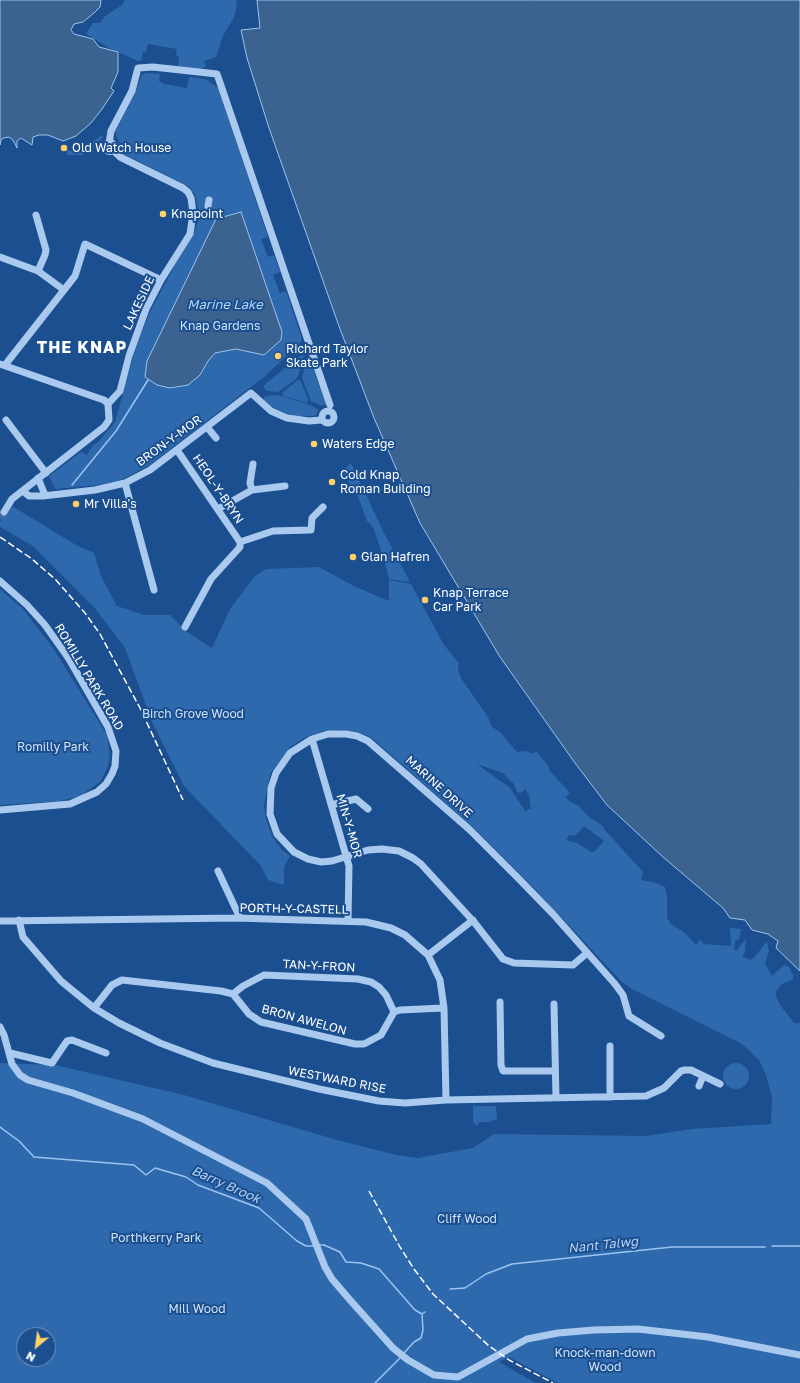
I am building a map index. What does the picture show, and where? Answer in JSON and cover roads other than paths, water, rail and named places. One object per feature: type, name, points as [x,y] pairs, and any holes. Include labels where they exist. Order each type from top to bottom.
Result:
[{"type":"street","name":"LAKESIDE","points":[[108,404],[120,392],[138,328],[161,280],[192,228],[194,213],[191,198],[183,188],[120,157],[113,150],[108,152],[105,148],[109,143],[111,131],[132,91],[138,68],[152,67],[217,74],[330,406]]},
{"type":"street","points":[[36,215],[46,250],[38,271]]},
{"type":"street","points":[[4,512],[12,498],[104,427],[109,420],[110,412],[108,404],[104,400],[95,396],[2,365],[77,272],[85,244],[161,280]]},
{"type":"street","points":[[0,257],[38,271],[64,290]]},
{"type":"street","name":"BRON-Y-MOR","points":[[23,491],[29,496],[45,495],[96,490],[125,483],[150,470],[251,393],[264,406],[283,417],[299,421],[321,420]]},
{"type":"street","points":[[6,420],[46,473]]},
{"type":"street","points":[[207,427],[216,438]]},
{"type":"street","name":"HEOL-Y-BRYN","points":[[177,450],[240,542]]},
{"type":"street","points":[[252,490],[250,483],[254,464]]},
{"type":"street","points":[[38,478],[45,495]]},
{"type":"street","points":[[125,483],[154,590]]},
{"type":"street","points":[[218,509],[252,490],[285,486]]},
{"type":"street","points":[[185,627],[211,579],[240,547],[240,542],[272,531],[311,530],[312,518],[323,507]]},
{"type":"street","name":"ROMILLY PARK ROAD","points":[[0,581],[27,605],[53,637],[108,727],[113,737],[116,751],[115,766],[112,774],[106,784],[97,792],[70,804],[52,807],[0,810]]},
{"type":"street","name":"MARINE DRIVE","points":[[587,953],[573,965],[514,963],[500,956],[473,920],[413,858],[399,852],[382,849],[368,850],[347,855],[332,861],[321,862],[308,859],[294,852],[284,844],[273,827],[269,802],[271,788],[276,773],[290,753],[312,739],[328,734],[346,734],[357,736],[368,741],[469,829],[552,914],[587,953],[623,995],[629,1016],[661,1036]]},
{"type":"street","name":"MIN-Y-MOR","points":[[312,739],[347,855],[350,881],[348,921]]},
{"type":"street","points":[[331,804],[356,799],[368,809]]},
{"type":"street","points":[[218,871],[240,918]]},
{"type":"street","name":"PORTH-Y-CASTELL","points":[[0,921],[240,918],[348,921],[374,923],[391,928],[405,935],[428,956],[440,980],[444,1008],[446,1100]]},
{"type":"street","name":"WESTWARD RISE","points":[[20,920],[23,937],[60,981],[94,1008],[119,1023],[160,1043],[213,1063],[319,1089],[379,1101],[405,1103],[446,1100],[646,1096],[657,1093],[681,1071],[691,1070],[720,1084]]},
{"type":"street","points":[[428,956],[473,920]]},
{"type":"street","name":"TAN-Y-FRON","points":[[233,994],[243,986],[264,975],[358,979],[371,982],[379,987],[386,995],[394,1012]]},
{"type":"street","points":[[94,1008],[112,985],[122,980],[134,980],[233,994]]},
{"type":"street","name":"BRON AWELON","points":[[233,994],[249,1014],[261,1022],[355,1044],[364,1044],[381,1035],[394,1012]]},
{"type":"street","points":[[500,1002],[501,1065],[503,1071],[555,1071]]},
{"type":"street","points":[[554,1004],[556,1098]]},
{"type":"street","points":[[394,1012],[400,1010],[444,1008]]},
{"type":"street","points":[[0,1027],[15,1070],[28,1080],[73,1093],[143,1119],[267,1183],[306,1218],[332,1279],[399,1353],[434,1375],[458,1377],[527,1339],[558,1333],[617,1328],[708,1337],[800,1355]]},
{"type":"street","points":[[10,1053],[52,1063],[67,1041],[72,1040],[106,1054]]},
{"type":"street","points":[[610,1046],[610,1097]]},
{"type":"street","points":[[699,1086],[703,1076]]},
{"type":"water","points":[[0,0],[101,0],[100,7],[94,13],[83,22],[74,24],[71,30],[74,34],[93,39],[99,47],[118,52],[118,72],[111,88],[114,91],[91,123],[76,136],[63,141],[48,135],[39,135],[33,137],[32,145],[21,138],[17,141],[17,148],[13,140],[9,137],[3,138],[0,145]]},
{"type":"water","points":[[257,0],[800,0],[800,971],[776,948],[778,941],[768,934],[752,930],[745,920],[730,918],[723,908],[663,857],[607,805],[575,763],[500,657],[420,523],[374,418],[340,329],[269,128],[247,58],[241,30],[260,28]]},
{"type":"water","name":"Marine Lake","points":[[241,212],[282,332],[281,340],[264,355],[236,349],[215,353],[208,361],[200,375],[188,385],[170,388],[157,385],[145,377],[147,361],[216,219]]},
{"type":"waterway","points":[[72,485],[116,431],[148,380]]},
{"type":"waterway","name":"Barry Brook","points":[[0,1127],[19,1141],[34,1157],[134,1165],[146,1175],[155,1168],[186,1177],[198,1185],[259,1208],[297,1241],[306,1246],[313,1246]]},
{"type":"waterway","name":"Barry Brook","points":[[319,1245],[324,1245],[340,1252],[346,1262],[361,1263],[379,1269],[415,1310],[422,1314]]},
{"type":"waterway","name":"Nant Talwg","points":[[772,1246],[800,1246]]},
{"type":"waterway","name":"Nant Talwg","points":[[450,1289],[465,1288],[486,1274],[512,1264],[672,1247],[765,1247]]},
{"type":"waterway","name":"Nant Talwg","points":[[404,1353],[414,1342],[421,1338],[423,1330],[422,1314],[425,1312]]},
{"type":"waterway","name":"Nant Talwg","points":[[375,1383],[400,1358]]},
{"type":"tunnel","points":[[0,519],[4,512]]},
{"type":"railway","points":[[0,537],[32,559],[56,580],[85,613],[100,634],[140,708],[183,800]]},
{"type":"railway","points":[[369,1191],[400,1247],[433,1294],[489,1346],[509,1360],[553,1383]]},
{"type":"place","name":"Old Watch House","points":[[64,148]]},
{"type":"place","name":"Knapoint","points":[[163,214]]},
{"type":"place","name":"Richard Taylor Skate Park","points":[[278,356]]},
{"type":"place","name":"Waters Edge","points":[[314,444]]},
{"type":"place","name":"Cold Knap Roman Building","points":[[332,482]]},
{"type":"place","name":"Mr Villa's","points":[[76,504]]},
{"type":"place","name":"Glan Hafren","points":[[353,557]]},
{"type":"place","name":"Knap Terrace Car Park","points":[[425,600]]},
{"type":"district","name":"THE KNAP","points":[[82,348]]},
{"type":"park label","name":"Knap Gardens","points":[[220,326]]},
{"type":"park label","name":"Birch Grove Wood","points":[[193,714]]},
{"type":"park label","name":"Romilly Park","points":[[53,747]]},
{"type":"park label","name":"Cliff Wood","points":[[467,1219]]},
{"type":"park label","name":"Porthkerry Park","points":[[156,1238]]},
{"type":"park label","name":"Mill Wood","points":[[197,1309]]},
{"type":"park label","name":"Knock-man-down Wood","points":[[605,1360]]}]
